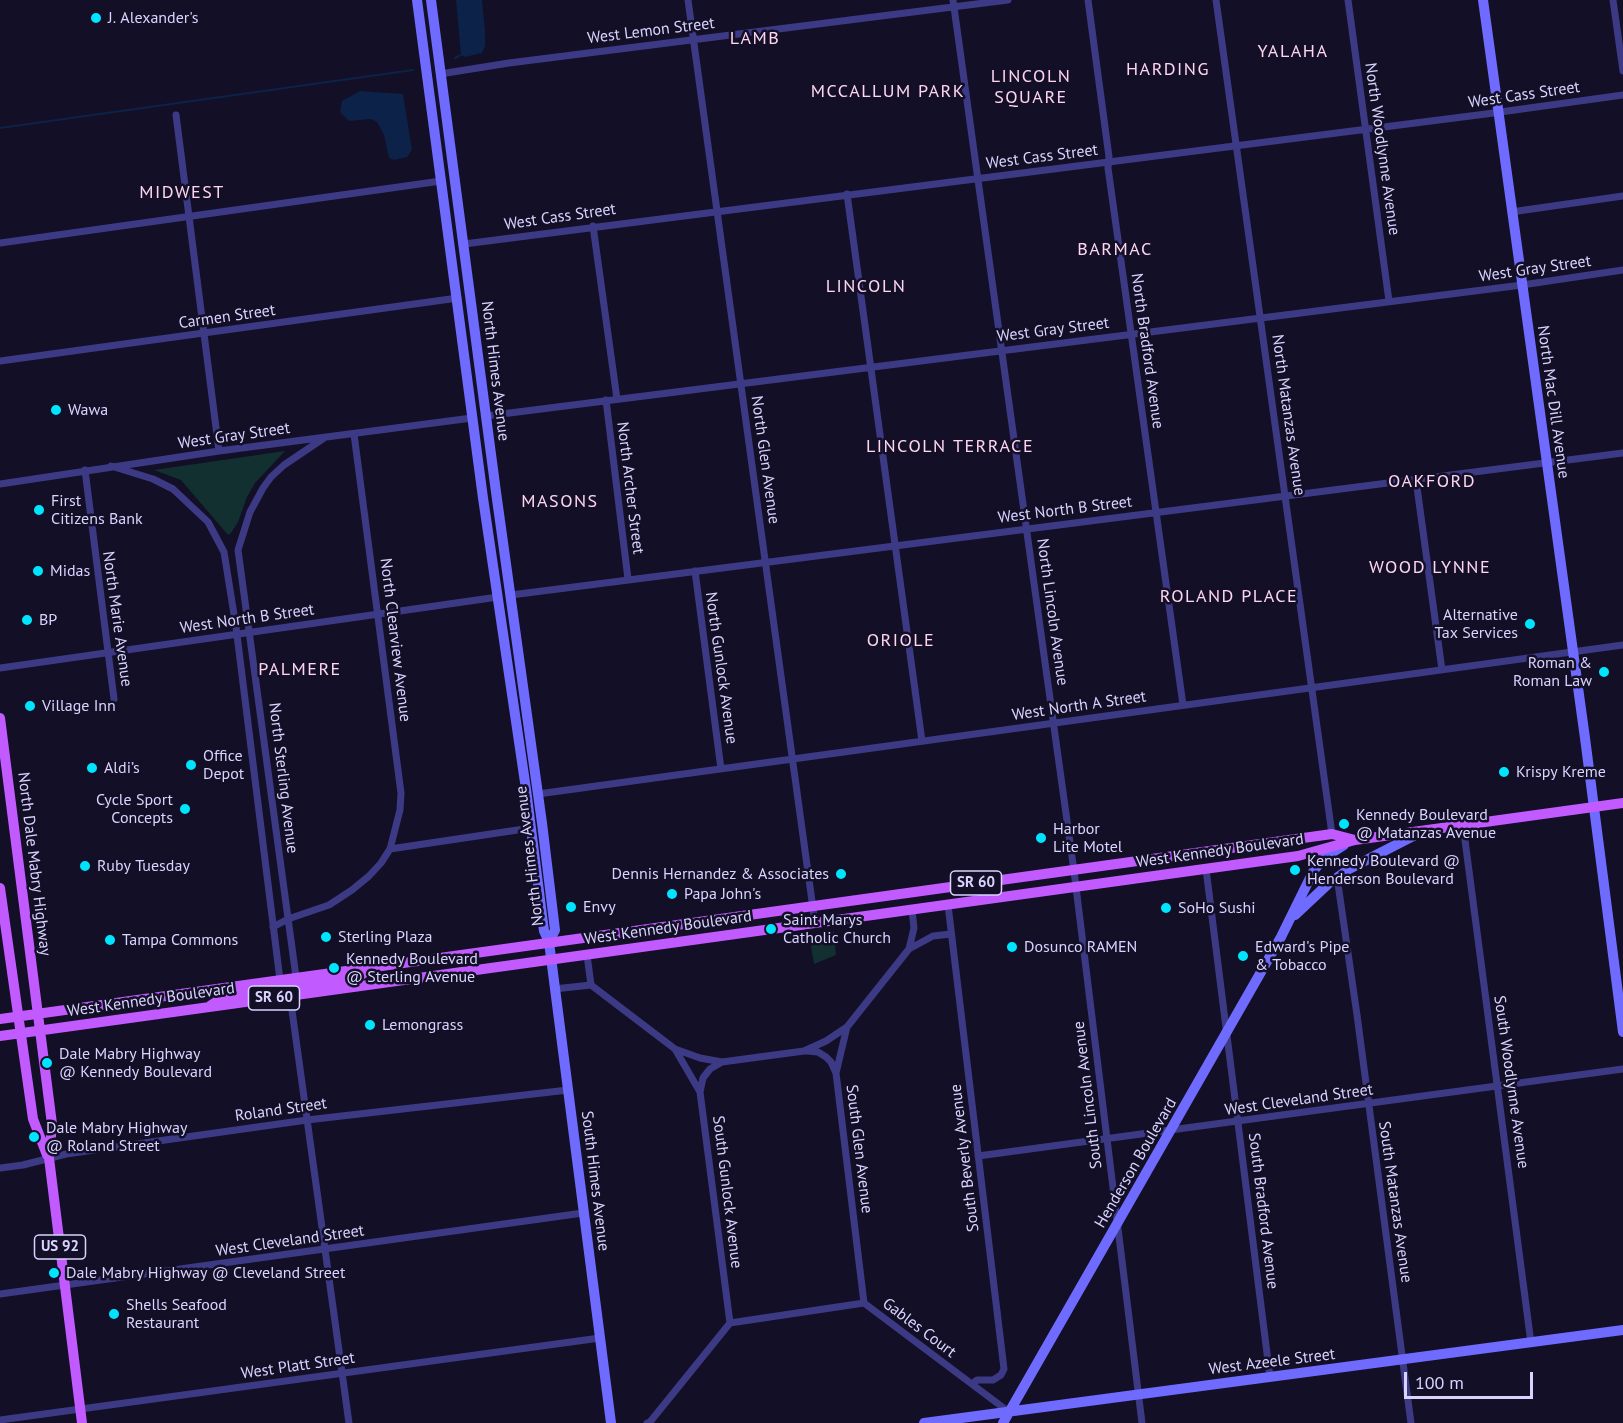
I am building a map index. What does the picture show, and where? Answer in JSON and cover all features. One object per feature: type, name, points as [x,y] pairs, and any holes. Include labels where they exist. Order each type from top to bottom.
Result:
[{"type":"main road","name":"North Dale Mabry Highway","points":[[0,718],[37,1014]]},
{"type":"main road","name":"West Kennedy Boulevard","points":[[0,1036],[1076,888],[1298,856],[1355,840],[1623,803]]},
{"type":"main road","name":"West Kennedy Boulevard","points":[[0,1019],[1332,834]]},
{"type":"main road","name":"SR 60","points":[[1332,834],[1355,840]]},
{"type":"main road","name":"US 92","points":[[0,890],[33,1119],[49,1158]]},
{"type":"main road","points":[[290,996],[304,985],[358,977],[373,967]]},
{"type":"main road","points":[[207,1008],[222,998],[274,990],[296,978]]},
{"type":"main road","name":"US 92","points":[[37,1014],[52,1124],[49,1158],[82,1423]]},
{"type":"street","name":"North Himes Avenue","points":[[417,0],[462,328],[472,418],[544,931],[549,942]]},
{"type":"street","name":"North Himes Avenue","points":[[431,0],[538,794],[555,930],[549,942]]},
{"type":"street","name":"North Glen Avenue","points":[[688,0],[815,923]]},
{"type":"street","name":"West Lemon Street","points":[[440,74],[954,3],[1008,0]]},
{"type":"street","name":"North Bradford Avenue","points":[[1088,0],[1155,513],[1183,705]]},
{"type":"street","name":"North Matanzas Avenue","points":[[1216,0],[1332,834]]},
{"type":"street","name":"North Woodlynne Avenue","points":[[1348,0],[1389,301]]},
{"type":"street","name":"North Mac Dill Avenue","points":[[1483,0],[1620,982],[1623,1032]]},
{"type":"street","points":[[1613,0],[1623,71]]},
{"type":"street","name":"North Lincoln Avenue","points":[[954,3],[1074,871]]},
{"type":"street","points":[[424,52],[433,63],[443,139],[450,142]]},
{"type":"street","name":"West Cass Street","points":[[464,244],[1623,95]]},
{"type":"street","points":[[176,115],[219,451]]},
{"type":"street","points":[[0,243],[441,181],[447,187],[455,228],[464,244]]},
{"type":"street","points":[[847,194],[922,741]]},
{"type":"street","points":[[1512,212],[1623,196]]},
{"type":"street","name":"North Archer Street","points":[[593,226],[617,399]]},
{"type":"street","name":"West Gray Street","points":[[486,416],[1522,285],[1623,270]]},
{"type":"street","name":"Carmen Street","points":[[0,362],[458,298]]},
{"type":"street","points":[[462,328],[468,338],[477,402],[486,416]]},
{"type":"street","name":"North Archer Street","points":[[606,400],[628,579]]},
{"type":"street","points":[[472,418],[479,428],[488,478],[496,492]]},
{"type":"street","name":"West Gray Street","points":[[0,484],[111,466],[472,418]]},
{"type":"street","name":"North Clearview Avenue","points":[[354,434],[401,793],[400,810],[390,849]]},
{"type":"street","name":"North Sterling Avenue","points":[[296,978],[238,550],[250,512],[271,477],[284,465],[324,438]]},
{"type":"street","name":"West North B Street","points":[[511,595],[1623,453]]},
{"type":"street","name":"North Sterling Avenue","points":[[111,466],[145,476],[173,489],[208,522],[224,552],[280,980]]},
{"type":"street","name":"North Marie Avenue","points":[[85,470],[114,699]]},
{"type":"street","points":[[1416,480],[1442,670]]},
{"type":"street","points":[[224,552],[238,550]]},
{"type":"street","name":"North Gunlock Avenue","points":[[695,571],[721,769]]},
{"type":"street","name":"West North B Street","points":[[0,668],[498,597]]},
{"type":"street","name":"West North A Street","points":[[538,794],[1623,645]]},
{"type":"street","points":[[248,726],[262,723]]},
{"type":"street","points":[[252,757],[265,756]]},
{"type":"street","name":"South Woodlynne Avenue","points":[[1462,825],[1531,1343]]},
{"type":"street","points":[[273,927],[288,919],[328,905],[352,890],[381,863],[390,849],[531,828]]},
{"type":"street","name":"Henderson Boulevard","points":[[1293,917],[1349,869],[1425,830]]},
{"type":"street","name":"Henderson Boulevard","points":[[1003,1423],[1293,917],[1307,883],[1318,864],[1338,848],[1355,840]]},
{"type":"street","name":"South Bradford Avenue","points":[[1206,869],[1270,1377]]},
{"type":"street","name":"South Lincoln Avenue","points":[[1074,871],[1142,1423]]},
{"type":"street","name":"South Matanzas Avenue","points":[[1337,877],[1411,1423]]},
{"type":"street","name":"South Beverly Avenue","points":[[948,905],[1004,1369],[1001,1375],[993,1380],[977,1380],[972,1384]]},
{"type":"street","points":[[909,949],[914,928],[912,910]]},
{"type":"street","name":"South Glen Avenue","points":[[864,1304],[836,1073],[847,1027],[909,949],[933,936],[951,934]]},
{"type":"street","name":"South Himes Avenue","points":[[549,942],[611,1423]]},
{"type":"street","points":[[554,990],[591,985],[587,955]]},
{"type":"street","name":"South Gunlock Avenue","points":[[591,985],[675,1049],[700,1092],[730,1323]]},
{"type":"street","points":[[290,996],[349,1423]]},
{"type":"street","points":[[804,1051],[826,1041],[847,1027]]},
{"type":"street","points":[[675,1049],[700,1058],[722,1062],[804,1051],[818,1052],[831,1062],[836,1073]]},
{"type":"street","points":[[700,1092],[703,1078],[710,1069],[722,1062]]},
{"type":"street","name":"West Cleveland Street","points":[[978,1156],[1623,1069]]},
{"type":"street","name":"Roland Street","points":[[0,1168],[66,1154],[308,1120],[568,1089]]},
{"type":"street","name":"West Cleveland Street","points":[[0,1294],[583,1213]]},
{"type":"street","name":"Gables Court","points":[[730,1323],[864,1304],[1009,1412]]},
{"type":"street","points":[[649,1423],[730,1323]]},
{"type":"street","name":"West Azeele Street","points":[[924,1423],[1623,1330]]},
{"type":"street","name":"West Platt Street","points":[[0,1420],[600,1338]]},
{"type":"green space","points":[[285,451],[255,483],[238,522],[228,535],[181,480],[154,470]]},
{"type":"green space","points":[[834,932],[836,955],[814,964],[809,935]]},
{"type":"water","points":[[456,0],[482,0],[485,46],[482,53],[465,57],[461,55]]},
{"type":"water","points":[[360,91],[403,94],[412,150],[407,157],[394,160],[389,158],[384,135],[377,122],[371,119],[349,121],[340,112],[342,101]]},
{"type":"waterway","points":[[455,58],[461,55]]},
{"type":"waterway","points":[[0,128],[413,70]]},
{"type":"place","name":"J. Alexander's","points":[[96,18]]},
{"type":"place","name":"Wawa","points":[[56,410]]},
{"type":"place","name":"First Citizens Bank","points":[[39,510]]},
{"type":"place","name":"Midas","points":[[38,571]]},
{"type":"place","name":"BP","points":[[27,620]]},
{"type":"place","name":"Alternative Tax Services","points":[[1530,624]]},
{"type":"place","name":"Roman & Roman Law","points":[[1604,672]]},
{"type":"place","name":"Village Inn","points":[[30,706]]},
{"type":"place","name":"Office Depot","points":[[191,765]]},
{"type":"place","name":"Aldi’s","points":[[92,768]]},
{"type":"place","name":"Krispy Kreme","points":[[1504,772]]},
{"type":"place","name":"Cycle Sport Concepts","points":[[185,809]]},
{"type":"place","name":"Kennedy Boulevard @ Matanzas Avenue","points":[[1344,824]]},
{"type":"place","name":"Harbor Lite Motel","points":[[1041,838]]},
{"type":"place","name":"Ruby Tuesday","points":[[85,866]]},
{"type":"place","name":"Kennedy Boulevard @ Henderson Boulevard","points":[[1295,870]]},
{"type":"place","name":"Dennis Hernandez & Associates","points":[[841,874]]},
{"type":"place","name":"Papa John's","points":[[672,894]]},
{"type":"place","name":"Envy","points":[[571,907]]},
{"type":"place","name":"SoHo Sushi","points":[[1166,908]]},
{"type":"place","name":"Saint Marys Catholic Church","points":[[771,929]]},
{"type":"place","name":"Sterling Plaza","points":[[326,937]]},
{"type":"place","name":"Tampa Commons","points":[[110,940]]},
{"type":"place","name":"Dosunco RAMEN","points":[[1012,947]]},
{"type":"place","name":"Edward's Pipe & Tobacco","points":[[1243,956]]},
{"type":"place","name":"Kennedy Boulevard @ Sterling Avenue","points":[[334,968]]},
{"type":"place","name":"Lemongrass","points":[[370,1025]]},
{"type":"place","name":"Dale Mabry Highway @ Kennedy Boulevard","points":[[47,1063]]},
{"type":"place","name":"Dale Mabry Highway @ Roland Street","points":[[34,1137]]},
{"type":"place","name":"Dale Mabry Highway @ Cleveland Street","points":[[54,1273]]},
{"type":"place","name":"Shells Seafood Restaurant","points":[[114,1314]]},
{"type":"district","name":"LAMB","points":[[755,39]]},
{"type":"district","name":"YALAHA","points":[[1293,52]]},
{"type":"district","name":"HARDING","points":[[1168,70]]},
{"type":"district","name":"LINCOLN SQUARE","points":[[1031,88]]},
{"type":"district","name":"MCCALLUM PARK","points":[[888,92]]},
{"type":"district","name":"MIDWEST","points":[[182,193]]},
{"type":"district","name":"BARMAC","points":[[1115,250]]},
{"type":"district","name":"LINCOLN","points":[[866,287]]},
{"type":"district","name":"LINCOLN TERRACE","points":[[950,447]]},
{"type":"district","name":"OAKFORD","points":[[1432,482]]},
{"type":"district","name":"MASONS","points":[[560,502]]},
{"type":"district","name":"WOOD LYNNE","points":[[1430,568]]},
{"type":"district","name":"ROLAND PLACE","points":[[1229,597]]},
{"type":"district","name":"ORIOLE","points":[[901,641]]},
{"type":"district","name":"PALMERE","points":[[300,670]]}]
